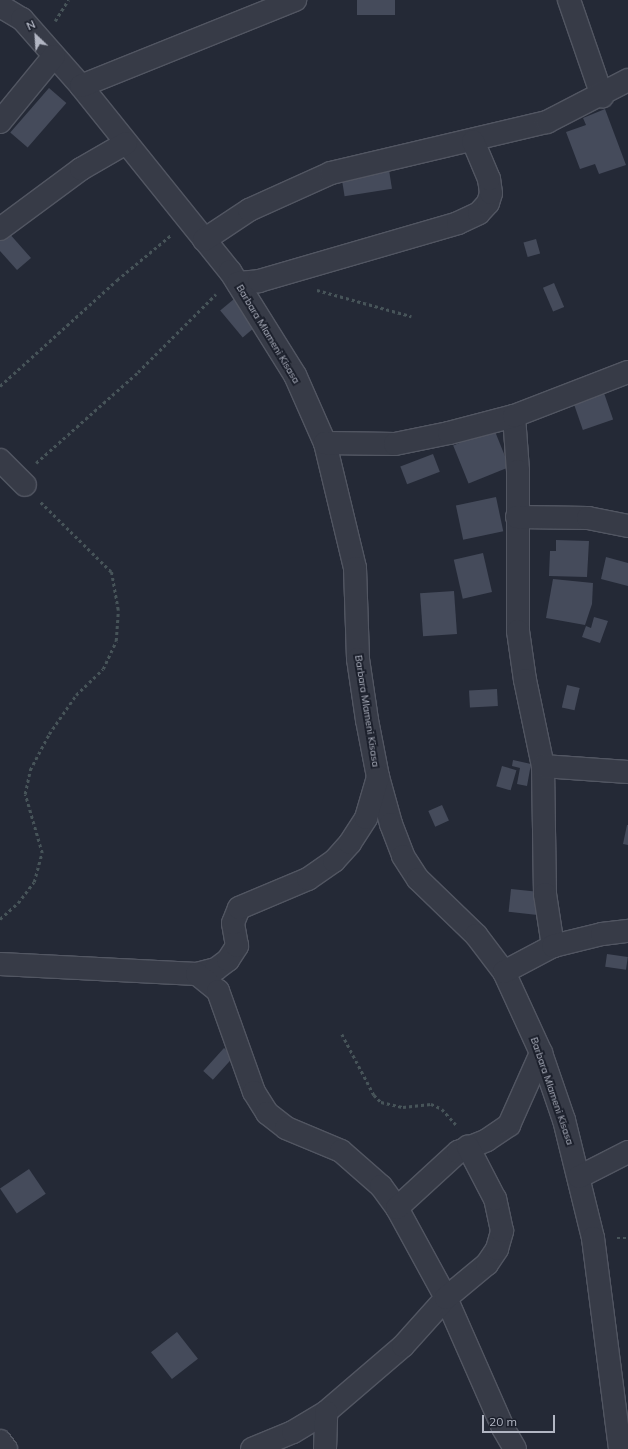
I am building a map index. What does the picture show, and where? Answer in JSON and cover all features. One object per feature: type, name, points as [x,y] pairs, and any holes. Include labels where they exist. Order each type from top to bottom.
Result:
[{"type":"street","points":[[81,86],[296,0]]},
{"type":"street","points":[[569,0],[602,96]]},
{"type":"street","name":"Barbara Mlameni Kisasa","points":[[0,6],[22,19],[81,86],[236,280],[295,375],[325,443],[354,568],[358,659],[378,777],[391,824],[403,856],[414,873],[476,935],[504,972],[541,1053],[564,1120],[580,1177],[593,1238],[614,1447]]},
{"type":"street","points":[[0,122],[54,56]]},
{"type":"street","points":[[204,240],[249,210],[331,173],[473,141],[547,122],[602,96],[628,80]]},
{"type":"street","points":[[236,280],[259,281],[458,224],[479,212],[488,203],[491,192],[489,179],[473,141]]},
{"type":"street","points":[[0,229],[81,169],[126,143]]},
{"type":"street","points":[[325,443],[395,444],[514,416],[628,372]]},
{"type":"street","points":[[514,416],[518,471],[518,631],[525,680],[543,766],[544,894],[553,946]]},
{"type":"street","points":[[0,460],[25,486]]},
{"type":"street","points":[[517,517],[588,518],[628,526]]},
{"type":"street","points":[[543,766],[628,772]]},
{"type":"street","points":[[0,964],[197,974],[216,969],[228,960],[237,946],[233,923],[239,908],[308,879],[334,861],[350,843],[366,818],[378,777]]},
{"type":"street","points":[[504,972],[553,946],[602,934],[628,931]]},
{"type":"street","points":[[197,974],[218,991],[254,1092],[267,1113],[286,1128],[342,1151],[381,1186],[398,1208],[446,1298],[503,1428],[515,1449]]},
{"type":"street","points":[[398,1208],[443,1163],[468,1147],[499,1134],[509,1125],[541,1053]]},
{"type":"street","points":[[252,1449],[293,1432],[326,1412],[403,1346],[446,1298],[487,1264],[497,1249],[502,1231],[495,1199],[468,1147]]},
{"type":"street","points":[[580,1177],[628,1152]]},
{"type":"street","points":[[325,1449],[326,1412]]},
{"type":"street","points":[[0,1441],[6,1449]]},
{"type":"path","points":[[0,386],[117,280],[189,222]]},
{"type":"path","points":[[0,919],[18,903],[34,882],[42,853],[25,794],[30,770],[49,734],[76,695],[103,669],[116,641],[118,610],[111,572],[25,486],[24,476],[37,461],[138,372],[236,280]]},
{"type":"path","points":[[315,290],[411,316]]},
{"type":"path","points":[[342,1034],[374,1095],[381,1102],[403,1107],[431,1104],[442,1108],[457,1125],[468,1147]]},
{"type":"building","points":[[357,0],[395,0],[395,15],[357,15]]},
{"type":"building","points":[[49,88],[66,103],[28,148],[10,133]]},
{"type":"building","points":[[605,109],[626,165],[599,174],[595,164],[580,169],[566,132],[586,125],[583,118]]},
{"type":"building","points":[[389,170],[392,189],[345,196],[342,178]]},
{"type":"building","points":[[8,232],[31,258],[17,270],[0,251],[0,239]]},
{"type":"building","points":[[536,239],[540,253],[528,257],[524,243]]},
{"type":"building","points":[[554,283],[564,307],[553,312],[543,288]]},
{"type":"building","points":[[234,299],[256,326],[243,337],[220,311]]},
{"type":"building","points":[[604,393],[613,419],[583,430],[574,403]]},
{"type":"building","points":[[494,429],[509,467],[469,483],[453,445]]},
{"type":"building","points":[[433,454],[440,472],[407,484],[400,467]]},
{"type":"building","points":[[496,497],[503,531],[463,540],[456,506]]},
{"type":"building","points":[[556,540],[589,541],[587,577],[549,576],[550,551],[556,551]]},
{"type":"building","points":[[483,553],[492,592],[463,599],[454,560]]},
{"type":"building","points":[[606,557],[628,563],[628,586],[601,579]]},
{"type":"building","points":[[553,579],[593,583],[592,604],[585,625],[546,618]]},
{"type":"building","points":[[454,591],[457,634],[423,636],[420,593]]},
{"type":"building","points":[[594,617],[608,621],[600,643],[582,637],[586,626],[591,628]]},
{"type":"building","points":[[567,685],[580,688],[574,710],[562,707]]},
{"type":"building","points":[[497,689],[498,706],[470,707],[469,690]]},
{"type":"building","points":[[513,760],[531,764],[527,786],[517,784],[520,768],[512,766]]},
{"type":"building","points":[[502,766],[516,770],[511,790],[496,786]]},
{"type":"building","points":[[442,805],[449,821],[435,827],[428,811]]},
{"type":"building","points":[[628,825],[628,845],[623,844]]},
{"type":"building","points":[[511,889],[540,892],[537,915],[509,912]]},
{"type":"building","points":[[607,954],[628,957],[626,970],[605,967]]},
{"type":"building","points":[[224,1048],[234,1057],[213,1080],[203,1071]]},
{"type":"building","points":[[29,1169],[46,1194],[17,1213],[0,1189]]},
{"type":"building","points":[[177,1332],[198,1359],[172,1379],[151,1352]]}]
